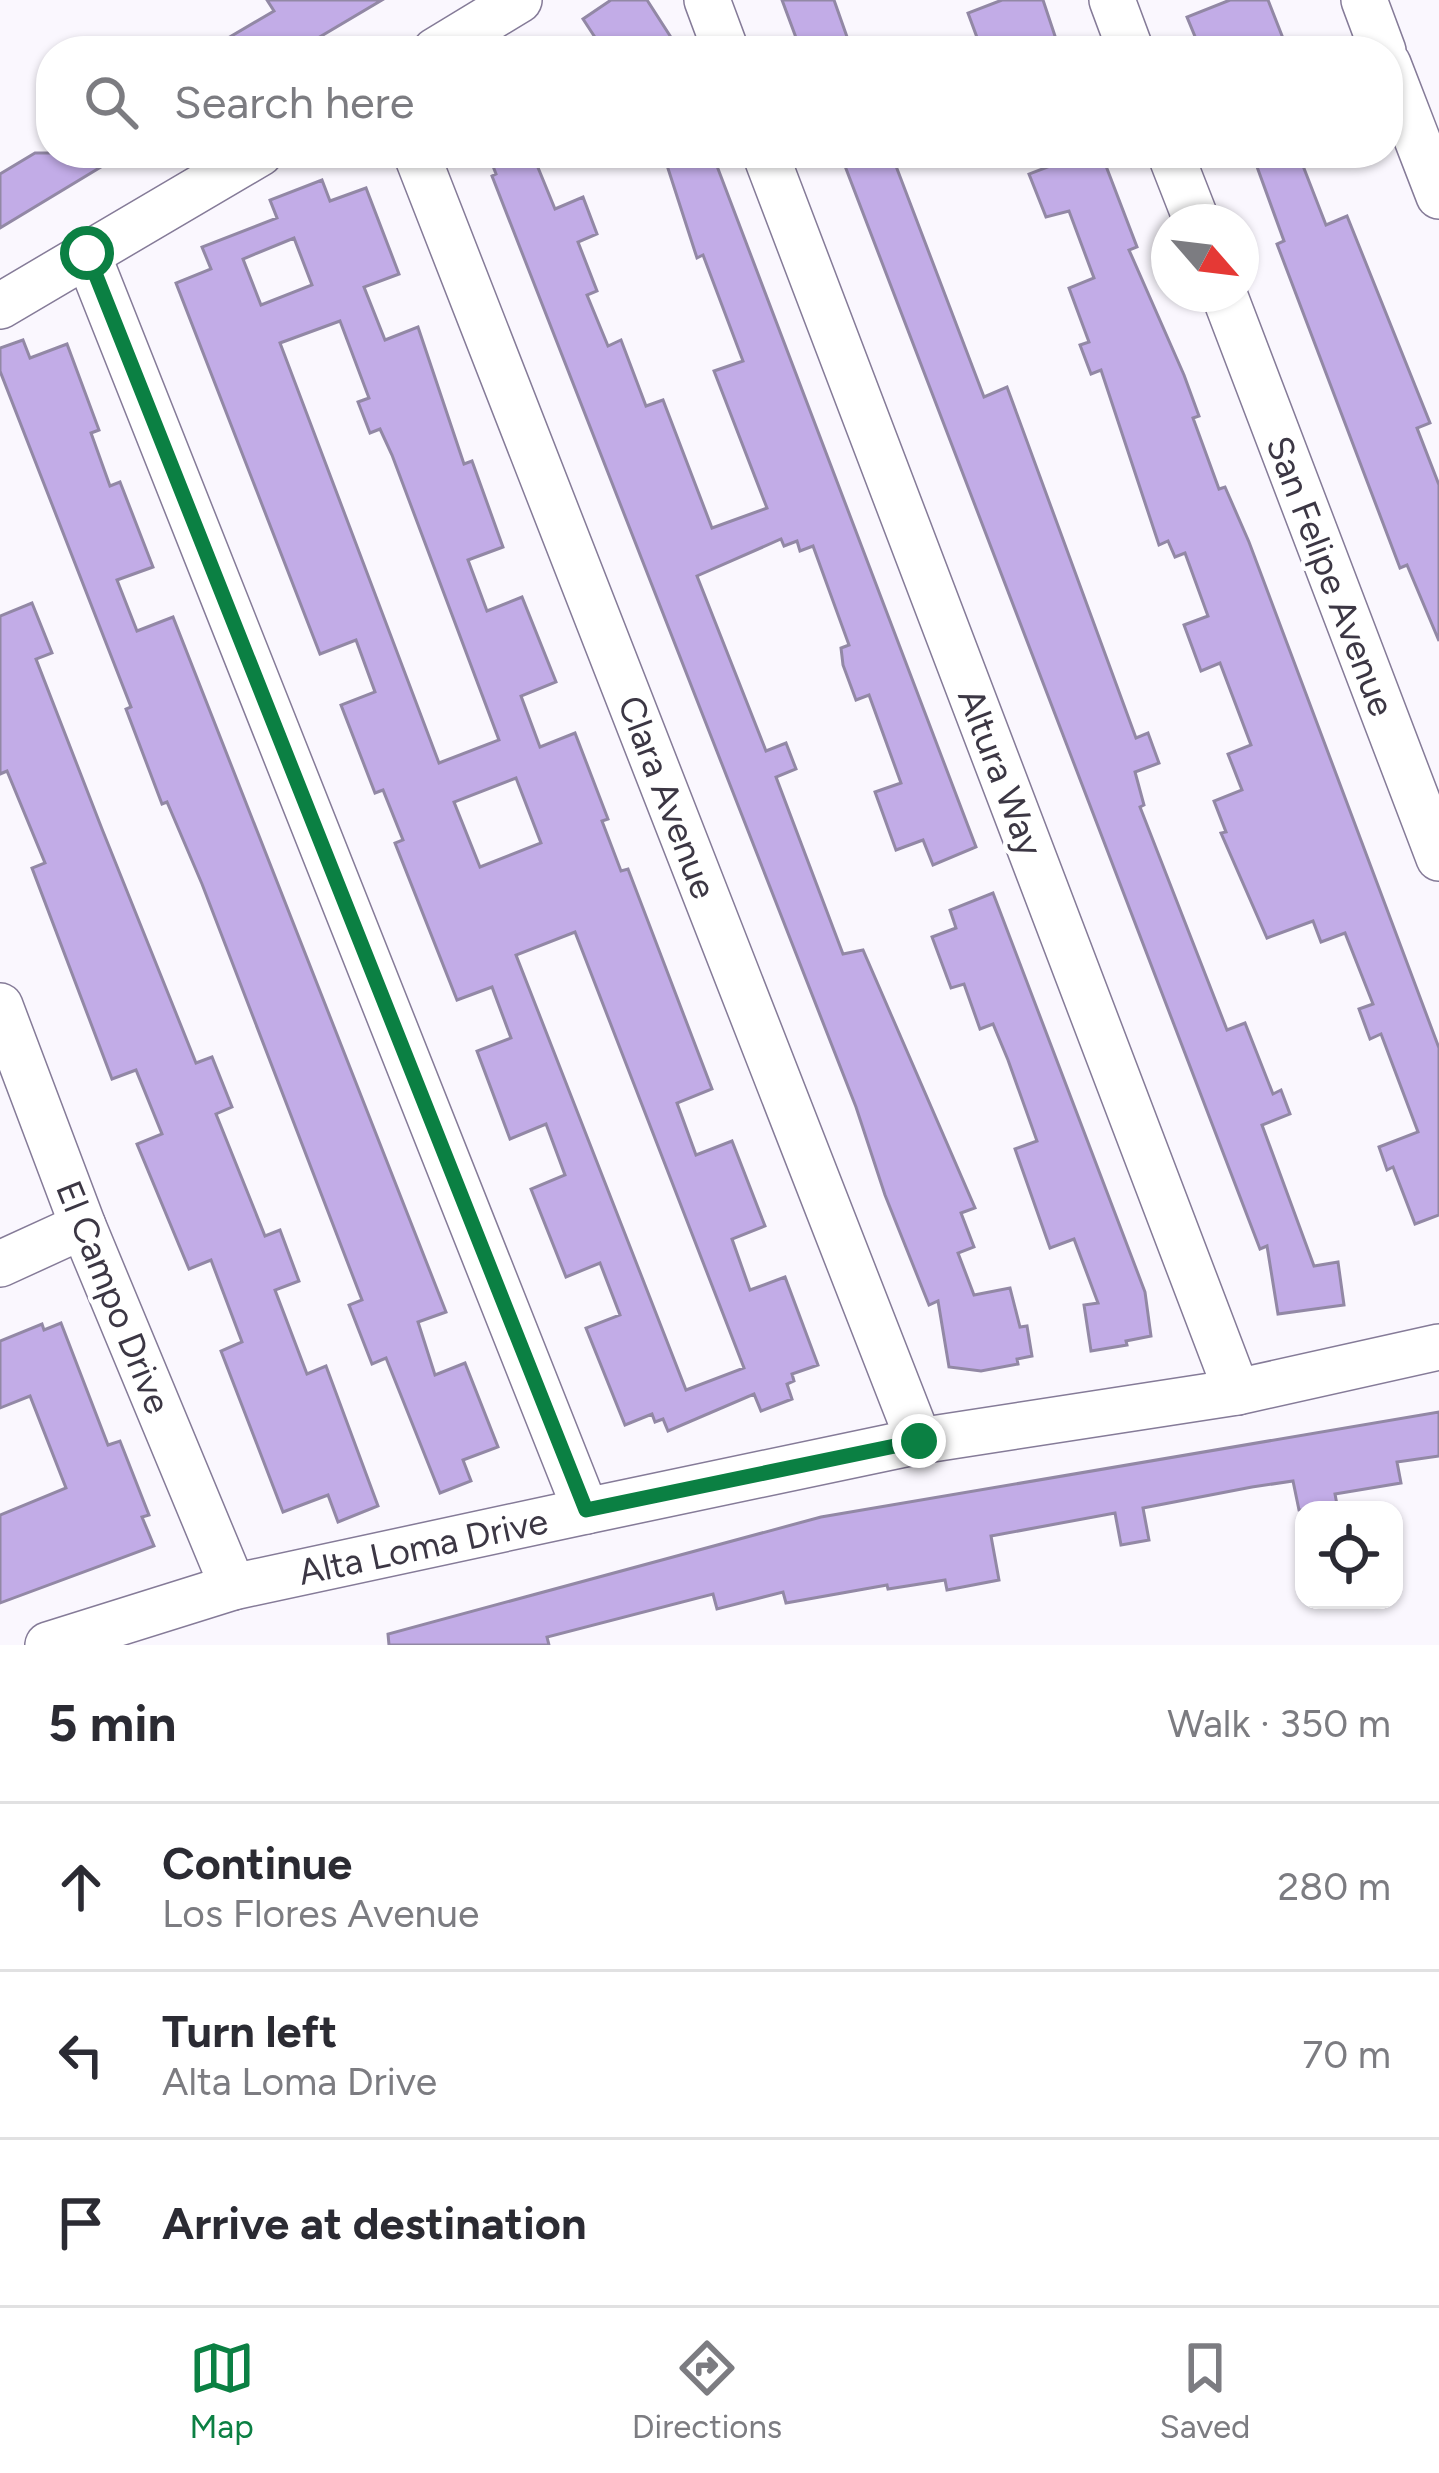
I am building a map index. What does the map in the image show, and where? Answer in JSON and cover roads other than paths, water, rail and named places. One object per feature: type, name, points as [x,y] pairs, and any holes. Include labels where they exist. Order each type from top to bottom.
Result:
[{"type":"street","points":[[460,36],[519,0]]},
{"type":"street","points":[[707,0],[720,36]]},
{"type":"street","points":[[1112,0],[1125,36]]},
{"type":"street","points":[[1364,0],[1377,36]]},
{"type":"street","points":[[1403,103],[1439,196]]},
{"type":"street","points":[[0,306],[234,168]]},
{"type":"street","name":"Clara Avenue","points":[[422,168],[919,1441]]},
{"type":"street","name":"Altura Way","points":[[771,168],[1237,1392]]},
{"type":"street","points":[[1176,168],[1189,204]]},
{"type":"street","points":[[87,253],[586,1510]]},
{"type":"street","name":"San Felipe Avenue","points":[[1231,312],[1439,857]]},
{"type":"street","name":"El Campo Drive","points":[[0,1006],[83,1226],[233,1586]]},
{"type":"street","points":[[0,1264],[83,1226]]},
{"type":"street","name":"Alta Loma Drive","points":[[48,1645],[233,1586],[586,1510],[919,1441],[1237,1392],[1439,1347]]}]
